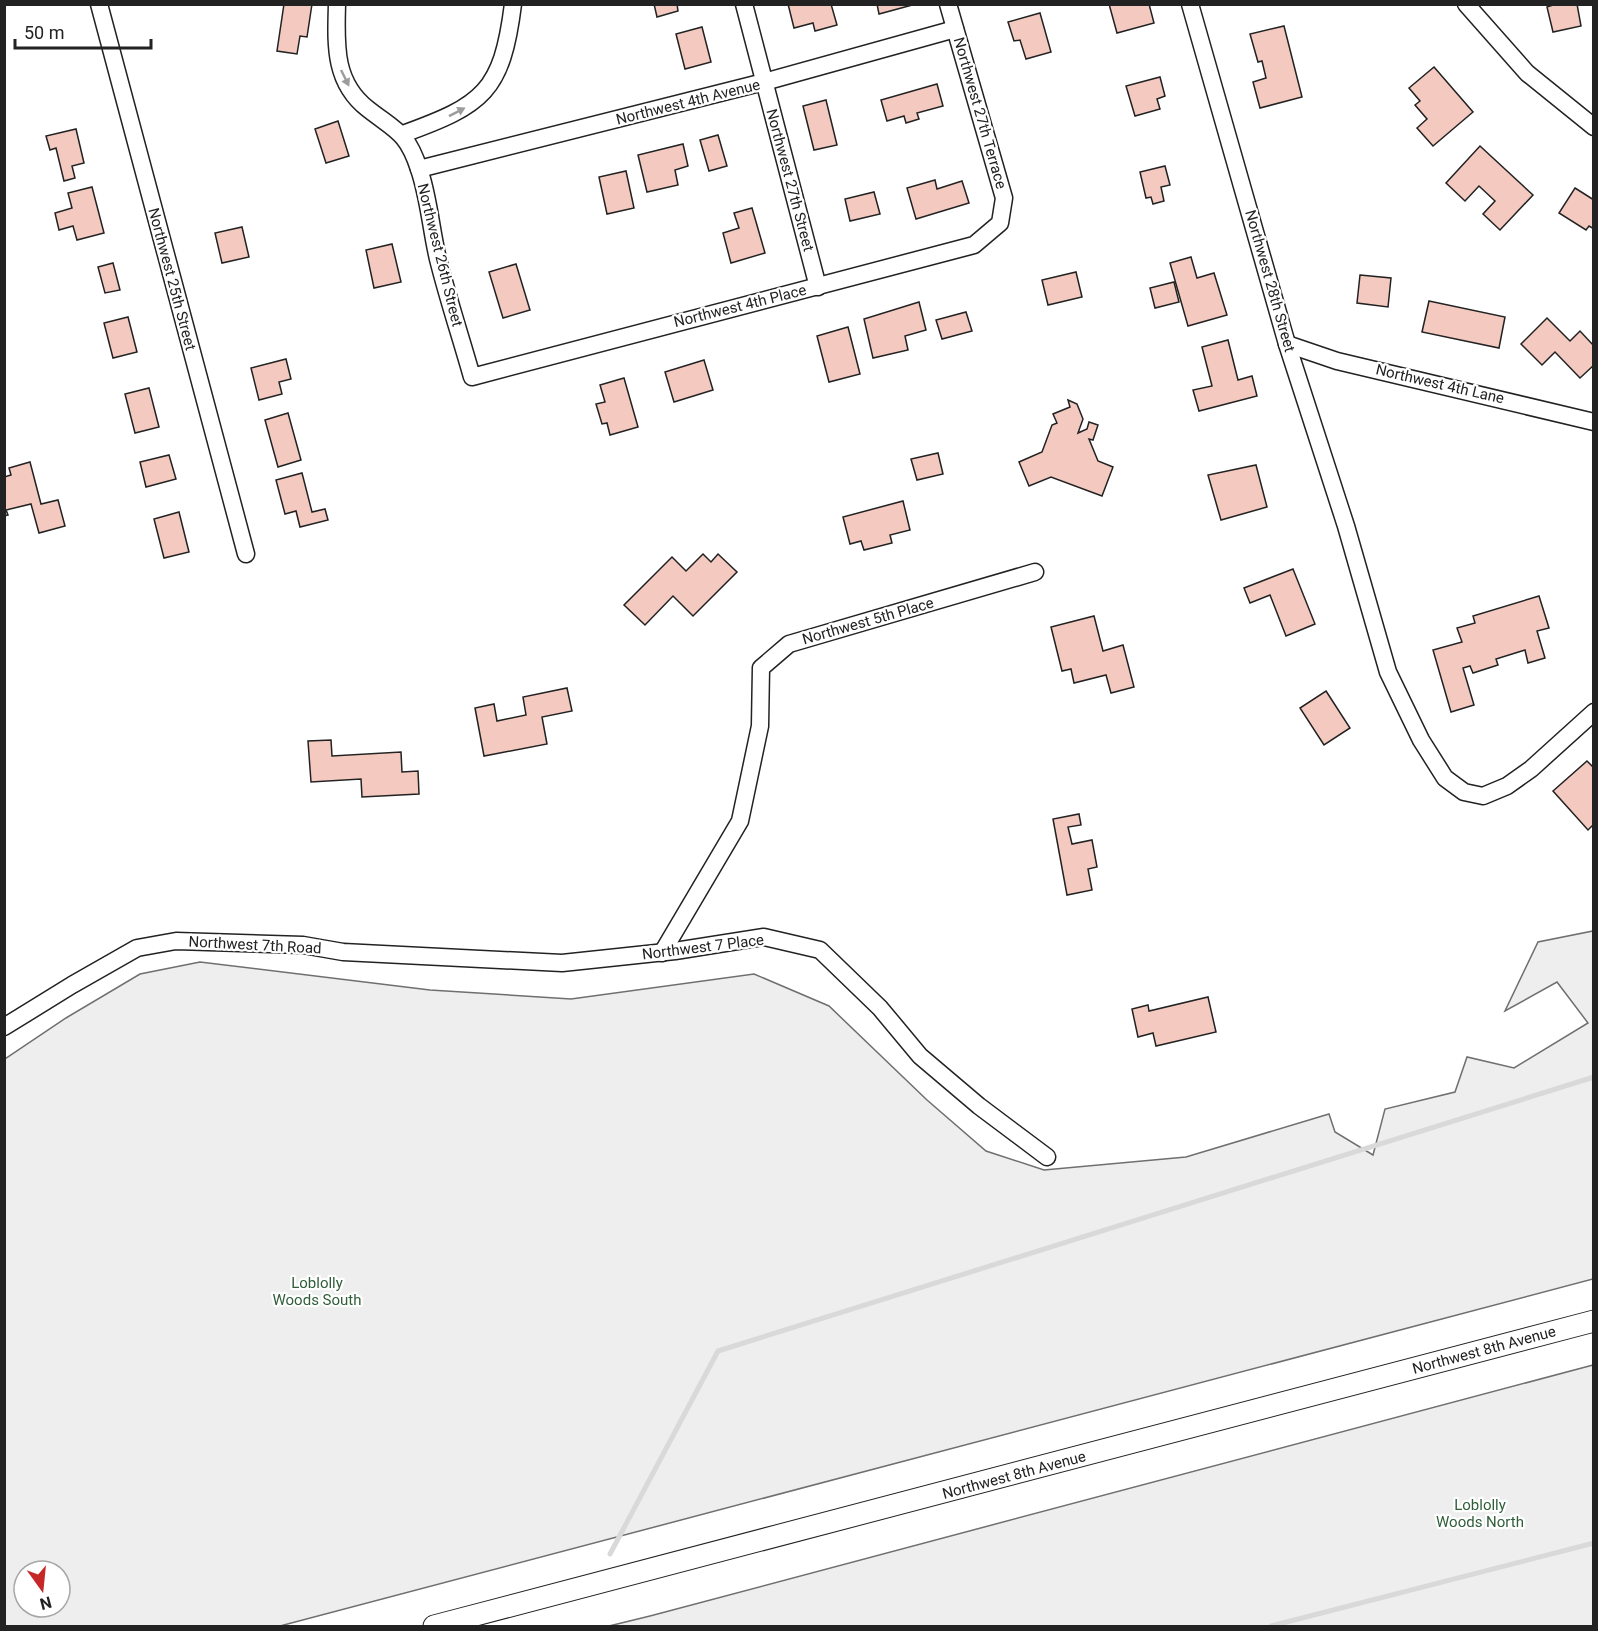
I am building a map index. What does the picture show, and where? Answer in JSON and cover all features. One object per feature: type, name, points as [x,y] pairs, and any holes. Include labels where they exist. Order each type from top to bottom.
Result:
[{"type":"street","name":"Northwest 25th Street","points":[[99,4],[246,554]]},
{"type":"street","points":[[344,4],[337,13],[335,43],[339,65],[351,90],[366,108],[403,134],[465,108],[487,88],[502,63],[513,4]]},
{"type":"street","name":"Northwest 27th Street","points":[[744,4],[818,287]]},
{"type":"street","name":"Northwest 27th Terrace","points":[[948,4],[1004,198],[1000,223]]},
{"type":"street","name":"Northwest 28th Street","points":[[1190,4],[1287,344],[1388,672],[1421,740],[1445,778],[1464,792],[1483,796],[1507,786],[1531,769],[1593,712]]},
{"type":"street","points":[[1466,4],[1527,73],[1593,127]]},
{"type":"street","name":"Northwest 4th Avenue","points":[[419,169],[765,82],[955,29]]},
{"type":"street","name":"Northwest 26th Street","points":[[403,134],[419,169],[439,261],[472,378]]},
{"type":"street","name":"Northwest 4th Place","points":[[472,378],[680,321],[974,245],[1000,223]]},
{"type":"street","name":"Northwest 4th Lane","points":[[1287,344],[1337,361],[1593,422]]},
{"type":"street","name":"Northwest 5th Place","points":[[663,952],[740,821],[760,726],[762,668],[789,644],[1035,572]]},
{"type":"street","name":"Northwest 7 Place","points":[[420,957],[562,963],[663,952],[764,937],[820,950],[880,1008],[920,1056],[979,1106],[1047,1157]]},
{"type":"street","name":"Northwest 7th Road","points":[[4,1027],[137,948],[176,941],[303,945],[343,952],[420,957]]},
{"type":"street","name":"Northwest 8th Avenue","points":[[434,1626],[1593,1321]]},
{"type":"green space","name":"Loblolly Woods South","points":[[1593,931],[1593,1279],[280,1626],[5,1626],[5,1059],[66,1018],[140,974],[200,962],[430,990],[571,999],[754,974],[829,1006],[927,1100],[986,1151],[1044,1170],[1186,1157],[1329,1114],[1335,1132],[1373,1155],[1385,1109],[1455,1092],[1467,1057],[1514,1068],[1588,1023],[1557,982],[1505,1011],[1538,942]]},
{"type":"green space","name":"Loblolly Woods North","points":[[1593,1365],[1593,1626],[609,1626],[650,1616]]},
{"type":"building","points":[[284,4],[312,4],[307,37],[300,36],[297,54],[277,51]]},
{"type":"building","points":[[654,4],[677,4],[678,11],[657,17]]},
{"type":"building","points":[[788,4],[831,4],[837,25],[815,31],[813,23],[794,28]]},
{"type":"building","points":[[877,4],[916,4],[879,14]]},
{"type":"building","points":[[1109,4],[1149,4],[1154,23],[1117,33]]},
{"type":"building","points":[[1556,4],[1577,4],[1581,26],[1553,32],[1547,7]]},
{"type":"building","points":[[1040,13],[1051,52],[1026,59],[1020,40],[1014,41],[1008,22]]},
{"type":"building","points":[[1284,26],[1302,97],[1260,108],[1253,82],[1266,78],[1262,61],[1258,62],[1250,34]]},
{"type":"building","points":[[702,27],[711,62],[685,69],[676,34]]},
{"type":"building","points":[[1434,67],[1473,112],[1433,146],[1417,128],[1427,119],[1415,105],[1420,101],[1409,88]]},
{"type":"building","points":[[1160,77],[1165,96],[1157,99],[1160,109],[1135,116],[1126,86]]},
{"type":"building","points":[[937,84],[943,106],[917,113],[919,119],[906,123],[904,116],[887,121],[881,100]]},
{"type":"building","points":[[826,100],[837,145],[814,150],[803,106]]},
{"type":"building","points":[[338,121],[349,156],[326,163],[315,129]]},
{"type":"building","points":[[76,129],[84,163],[72,166],[75,178],[64,181],[56,148],[50,150],[46,136]]},
{"type":"building","points":[[718,135],[727,166],[709,171],[700,140]]},
{"type":"building","points":[[683,144],[688,166],[675,170],[678,185],[647,192],[638,155]]},
{"type":"building","points":[[1480,146],[1533,195],[1500,230],[1483,214],[1495,201],[1479,186],[1465,201],[1446,183]]},
{"type":"building","points":[[1165,166],[1170,185],[1161,187],[1164,201],[1153,204],[1151,197],[1146,198],[1140,172]]},
{"type":"building","points":[[626,171],[634,208],[607,214],[599,177]]},
{"type":"building","points":[[935,180],[937,189],[962,181],[969,203],[916,219],[907,188]]},
{"type":"building","points":[[92,187],[104,233],[77,240],[73,226],[59,230],[55,213],[72,208],[68,193]]},
{"type":"building","points":[[1575,188],[1594,200],[1594,229],[1589,226],[1586,230],[1559,213]]},
{"type":"building","points":[[874,192],[880,214],[850,221],[845,199]]},
{"type":"building","points":[[752,208],[765,253],[731,263],[723,233],[739,228],[734,213]]},
{"type":"building","points":[[242,227],[249,257],[222,263],[215,233]]},
{"type":"building","points":[[392,244],[401,282],[374,288],[366,250]]},
{"type":"building","points":[[1191,257],[1197,278],[1214,273],[1227,315],[1188,326],[1170,263]]},
{"type":"building","points":[[113,263],[120,290],[105,293],[98,267]]},
{"type":"building","points":[[516,264],[530,310],[503,318],[489,272]]},
{"type":"building","points":[[1076,272],[1082,297],[1048,305],[1042,280]]},
{"type":"building","points":[[1360,275],[1391,278],[1388,307],[1357,303]]},
{"type":"building","points":[[1174,282],[1179,302],[1155,308],[1150,288]]},
{"type":"building","points":[[1429,301],[1505,317],[1499,348],[1422,332]]},
{"type":"building","points":[[919,302],[926,330],[905,336],[908,350],[873,358],[864,319]]},
{"type":"building","points":[[966,312],[972,331],[942,339],[936,320]]},
{"type":"building","points":[[128,317],[137,352],[113,358],[104,323]]},
{"type":"building","points":[[1547,318],[1570,341],[1580,331],[1594,346],[1594,365],[1580,378],[1555,352],[1542,365],[1521,344]]},
{"type":"building","points":[[848,327],[860,374],[829,382],[817,336]]},
{"type":"building","points":[[1228,340],[1238,380],[1252,376],[1257,396],[1199,411],[1193,390],[1212,386],[1202,347]]},
{"type":"building","points":[[286,359],[291,379],[279,382],[282,394],[259,400],[251,368]]},
{"type":"building","points":[[704,360],[713,390],[674,402],[665,372]]},
{"type":"building","points":[[624,378],[638,427],[610,435],[607,423],[602,424],[596,404],[605,402],[600,385]]},
{"type":"building","points":[[149,388],[159,427],[135,433],[125,394]]},
{"type":"building","points":[[1068,400],[1077,404],[1083,419],[1078,433],[1087,429],[1089,422],[1098,425],[1093,440],[1089,439],[1098,461],[1113,467],[1102,496],[1051,477],[1029,486],[1019,462],[1042,452],[1052,425],[1057,423],[1053,414],[1070,407]]},
{"type":"building","points":[[288,413],[301,460],[278,467],[265,420]]},
{"type":"building","points":[[938,453],[943,474],[917,480],[911,459]]},
{"type":"building","points":[[169,455],[176,479],[146,487],[140,462]]},
{"type":"building","points":[[30,462],[41,504],[58,500],[65,526],[39,533],[31,504],[6,510],[8,515],[4,516],[4,477],[11,475],[9,468]]},
{"type":"building","points":[[1256,465],[1267,507],[1221,520],[1208,475]]},
{"type":"building","points":[[302,473],[312,512],[325,509],[328,520],[300,527],[296,511],[285,514],[276,480]]},
{"type":"building","points":[[903,501],[910,530],[890,535],[892,543],[864,550],[861,541],[850,544],[843,517]]},
{"type":"building","points":[[179,512],[189,552],[164,558],[154,519]]},
{"type":"building","points":[[703,554],[711,562],[718,554],[737,572],[693,616],[673,596],[645,625],[624,605],[672,557],[686,571]]},
{"type":"building","points":[[1293,569],[1315,624],[1286,636],[1270,595],[1250,603],[1244,588]]},
{"type":"building","points":[[1539,596],[1549,628],[1537,631],[1545,658],[1528,663],[1525,650],[1496,659],[1498,665],[1473,673],[1470,666],[1463,668],[1474,705],[1451,712],[1433,650],[1462,642],[1457,628],[1475,623],[1473,616]]},
{"type":"building","points":[[1094,616],[1103,651],[1123,645],[1134,687],[1111,693],[1106,675],[1074,683],[1071,669],[1062,671],[1051,627]]},
{"type":"building","points":[[567,688],[572,711],[542,717],[547,744],[484,756],[475,708],[494,704],[497,721],[526,715],[523,697]]},
{"type":"building","points":[[1326,691],[1350,728],[1324,745],[1300,708]]},
{"type":"building","points":[[331,740],[332,756],[401,752],[402,772],[418,771],[419,794],[362,797],[361,779],[311,782],[308,741]]},
{"type":"building","points":[[1587,761],[1594,768],[1594,824],[1588,830],[1553,791]]},
{"type":"building","points":[[1079,814],[1081,825],[1068,827],[1072,844],[1092,840],[1097,867],[1088,869],[1092,890],[1067,895],[1053,819]]},
{"type":"building","points":[[1208,997],[1216,1032],[1156,1046],[1153,1033],[1138,1037],[1132,1009],[1148,1005],[1149,1011]]},
{"type":"waterway","points":[[610,1554],[718,1351],[1594,1077]]},
{"type":"waterway","points":[[1271,1626],[1594,1543]]}]
